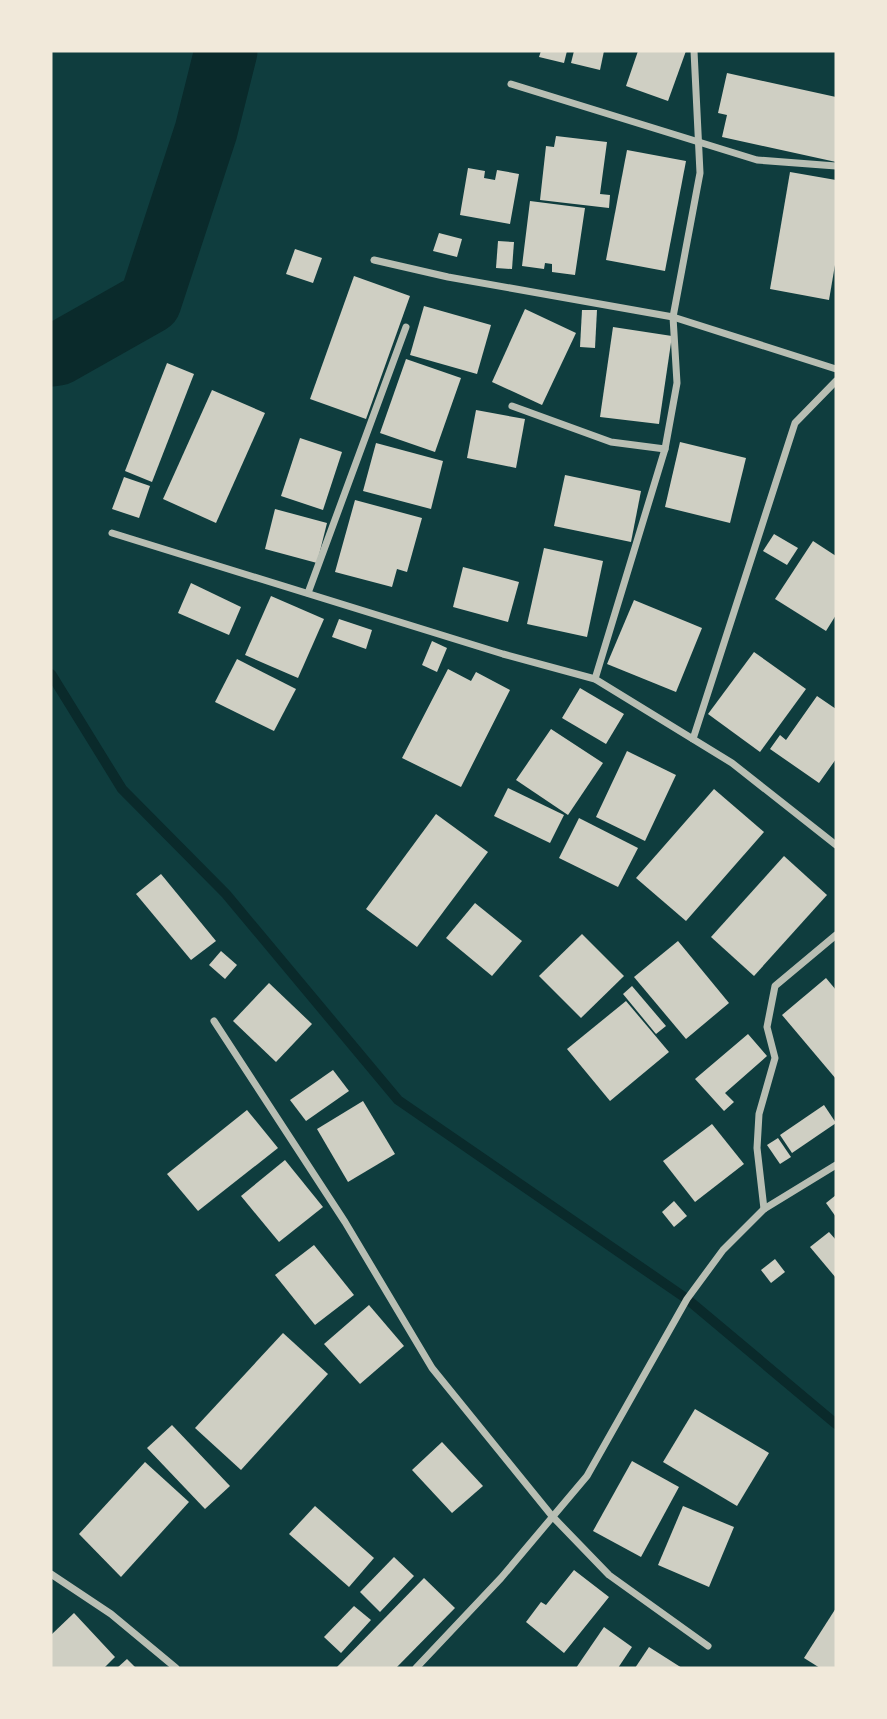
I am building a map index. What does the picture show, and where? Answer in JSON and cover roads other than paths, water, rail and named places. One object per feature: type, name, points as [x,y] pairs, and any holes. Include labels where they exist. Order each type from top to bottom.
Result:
[{"type":"street","points":[[595,679],[665,449],[677,383],[673,317],[699,173],[694,51]]},
{"type":"street","points":[[511,84],[757,160],[836,166]]},
{"type":"street","points":[[374,260],[448,277],[673,317],[836,369]]},
{"type":"street","points":[[308,593],[406,327]]},
{"type":"street","points":[[693,739],[795,423],[836,381]]},
{"type":"street","points":[[512,406],[611,442],[665,449]]},
{"type":"street","points":[[113,533],[503,654],[595,679],[732,763],[836,845]]},
{"type":"street","points":[[764,1209],[757,1148],[759,1114],[775,1058],[767,1027],[775,986],[836,935]]},
{"type":"street","points":[[214,1021],[345,1222],[432,1368],[552,1516],[609,1575],[708,1646]]},
{"type":"street","points":[[416,1668],[587,1476],[687,1299],[723,1250],[764,1209],[836,1164]]},
{"type":"street","points":[[51,1574],[111,1614],[176,1668]]},
{"type":"waterway","points":[[51,355],[58,354],[150,302],[206,131],[226,51]]},
{"type":"waterway","points":[[51,674],[122,789],[226,894],[398,1100],[687,1299],[836,1424]]}]
